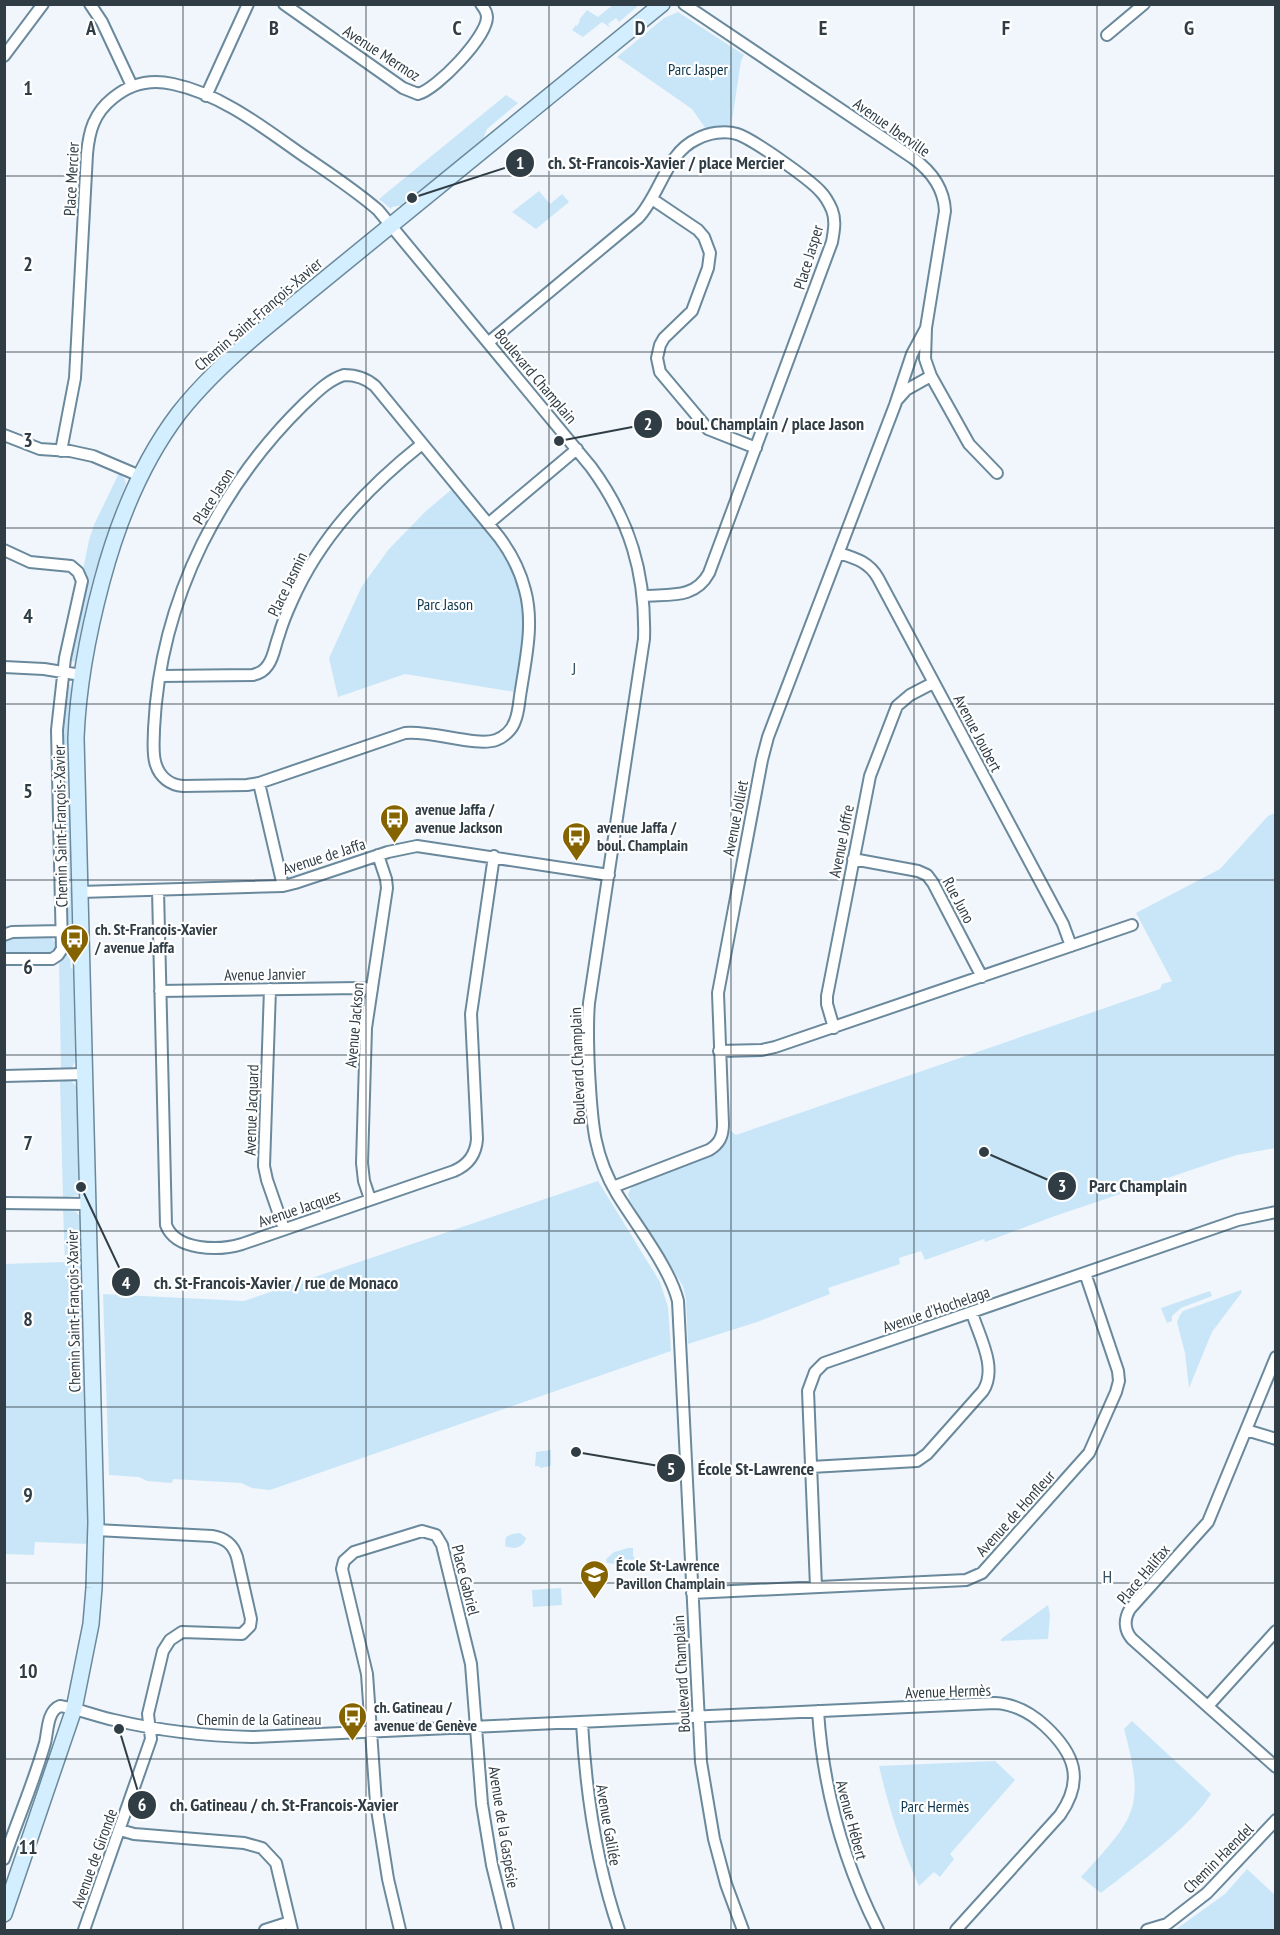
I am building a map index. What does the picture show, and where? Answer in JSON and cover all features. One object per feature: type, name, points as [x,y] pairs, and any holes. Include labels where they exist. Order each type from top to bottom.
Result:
[{"type":"street","points":[[4,56],[43,4]]},
{"type":"street","points":[[90,4],[102,22],[132,86]]},
{"type":"street","points":[[206,96],[248,4]]},
{"type":"street","name":"Avenue Mermoz","points":[[284,4],[413,93],[426,91],[461,60],[486,23],[486,12],[481,4]]},
{"type":"street","name":"Chemin Saint-François-Xavier","points":[[4,1914],[74,1709],[90,1624],[94,1588],[96,1530],[76,746],[81,675],[92,619],[122,516],[140,476],[178,414],[214,374],[264,329],[662,4]]},
{"type":"street","name":"Avenue Iberville","points":[[684,4],[913,158],[932,176],[943,196],[945,211],[924,354],[931,376],[969,444],[997,473]]},
{"type":"street","points":[[1107,35],[1144,4]]},
{"type":"street","name":"Place Mercier","points":[[61,451],[75,378],[89,135],[95,117],[117,94],[132,86],[153,82],[168,83],[206,96],[259,124],[363,198],[391,225]]},
{"type":"street","name":"Place Jasper","points":[[489,342],[638,218],[679,153],[688,144],[710,134],[731,133],[752,141],[814,185],[823,194],[832,210],[834,221],[832,242],[709,573],[702,585],[692,591],[644,596]]},
{"type":"street","points":[[652,199],[702,233],[710,253],[708,268],[692,311],[664,338],[660,345],[657,358],[660,372],[708,429],[756,448]]},
{"type":"street","name":"Boulevard Champlain","points":[[391,225],[577,449],[605,486],[619,510],[632,543],[644,596],[644,650],[589,1003],[588,1037],[594,1134],[603,1167],[613,1187],[668,1276],[678,1301],[703,1779],[711,1827],[726,1884],[743,1930]]},
{"type":"street","name":"Avenue Jolliet","points":[[613,1187],[709,1150],[719,1142],[723,1125],[717,1000],[762,760],[768,737],[895,405],[912,354],[926,328]]},
{"type":"street","name":"Place Jason","points":[[345,375],[364,378],[375,386],[422,444],[506,546],[516,564],[526,592],[528,640],[517,715],[508,732],[497,740],[484,742],[423,732],[405,733],[259,783],[183,786],[161,776],[156,766],[154,746],[156,706],[168,639],[184,584],[215,518],[232,491],[268,444],[323,387],[345,375]]},
{"type":"street","name":"Avenue Jolliet","points":[[895,405],[906,390],[931,376]]},
{"type":"street","points":[[4,435],[35,448],[93,456],[140,476]]},
{"type":"street","name":"Place Jasmin","points":[[160,676],[253,675],[262,671],[271,660],[298,587],[329,538],[370,489],[422,444]]},
{"type":"street","points":[[488,524],[577,449]]},
{"type":"street","points":[[4,550],[23,560],[71,566],[81,576],[82,585],[63,672],[57,742],[62,949],[56,957],[50,959],[4,959]]},
{"type":"street","name":"Avenue Joubert","points":[[839,553],[862,561],[875,572],[1063,924],[1071,946]]},
{"type":"street","points":[[4,667],[81,675]]},
{"type":"street","name":"Avenue Joffre","points":[[834,1028],[827,996],[868,782],[894,711],[905,699],[933,682]]},
{"type":"street","points":[[259,783],[283,886]]},
{"type":"street","name":"Avenue de Jaffa","points":[[80,892],[283,886],[404,847],[417,846],[609,875]]},
{"type":"street","name":"Avenue Jackson","points":[[370,1200],[362,1175],[366,1035],[387,888],[378,855]]},
{"type":"street","name":"Avenue Jacques","points":[[158,890],[168,1229],[173,1237],[186,1244],[236,1246],[458,1169],[468,1162],[475,1152],[477,1139],[471,1014],[494,856]]},
{"type":"street","name":"Rue Juno","points":[[853,859],[918,871],[927,875],[982,977]]},
{"type":"street","points":[[719,1051],[771,1048],[1132,925]]},
{"type":"street","points":[[4,934],[62,931]]},
{"type":"street","name":"Avenue Jacquard","points":[[270,989],[264,1166],[284,1229]]},
{"type":"street","name":"Avenue Janvier","points":[[160,991],[372,989]]},
{"type":"street","points":[[4,1076],[84,1074]]},
{"type":"street","points":[[4,1203],[88,1204]]},
{"type":"street","name":"Avenue d'Hochelaga","points":[[816,1587],[808,1391],[819,1367],[832,1360],[1238,1220],[1275,1212]]},
{"type":"street","name":"Avenue de Honfleur","points":[[692,1593],[966,1581],[977,1576],[1089,1453],[1116,1392],[1119,1376],[1084,1273]]},
{"type":"street","points":[[811,1467],[912,1462],[927,1454],[983,1391],[989,1380],[989,1367],[972,1313]]},
{"type":"street","name":"Place Halifax","points":[[1275,1357],[1208,1522],[1130,1609],[1126,1618],[1129,1635],[1275,1767]]},
{"type":"street","points":[[1246,1430],[1275,1439]]},
{"type":"street","name":"Avenue de Gironde","points":[[87,1930],[151,1739],[148,1714],[163,1651],[170,1640],[178,1634],[188,1632],[239,1634],[245,1632],[250,1626],[251,1615],[237,1557],[230,1544],[218,1537],[96,1530]]},
{"type":"street","name":"Place Gabriel","points":[[371,1733],[367,1674],[342,1565],[346,1557],[354,1552],[422,1531],[436,1535],[442,1545],[471,1664],[475,1728]]},
{"type":"street","points":[[1208,1706],[1275,1631]]},
{"type":"street","name":"Avenue Hermès","points":[[698,1717],[995,1703],[1007,1704],[1031,1714],[1067,1750],[1072,1764],[1073,1777],[1070,1800],[957,1930]]},
{"type":"street","points":[[4,1859],[44,1744],[51,1714],[58,1706],[74,1709]]},
{"type":"street","name":"Chemin de la Gatineau","points":[[74,1709],[182,1733],[232,1737],[278,1737],[698,1717]]},
{"type":"street","name":"Avenue Hébert","points":[[818,1711],[824,1772],[834,1818],[851,1871],[878,1930]]},
{"type":"street","name":"Avenue Galilée","points":[[582,1723],[586,1780],[594,1835],[619,1930]]},
{"type":"street","name":"Avenue de la Gaspésie","points":[[475,1728],[486,1832],[508,1930]]},
{"type":"street","points":[[371,1733],[380,1833],[400,1930]]},
{"type":"street","name":"Chemin Haendel","points":[[1147,1930],[1164,1927],[1215,1886],[1275,1820]]},
{"type":"street","points":[[120,1830],[134,1834],[244,1843],[256,1845],[268,1853],[276,1863],[291,1926],[265,1930]]},
{"type":"green space","points":[[614,4],[639,5],[619,22],[616,18],[608,24],[611,28],[602,22],[583,37],[572,30],[587,10],[598,17]]},
{"type":"green space","name":"Parc Jasper","points":[[678,12],[744,55],[741,61],[731,127],[706,129],[692,109],[617,57],[664,18]]},
{"type":"green space","points":[[506,95],[518,103],[487,129],[483,139],[403,205],[391,209],[379,199]]},
{"type":"green space","points":[[539,191],[550,204],[562,194],[569,202],[536,229],[512,212]]},
{"type":"green space","points":[[119,473],[125,479],[126,484],[102,549],[73,662],[71,660],[88,584],[83,570],[89,540]]},
{"type":"green space","name":"Parc Jason","points":[[452,489],[493,537],[513,571],[520,590],[524,633],[515,692],[405,674],[338,697],[329,658],[362,586],[389,549],[426,511]]},
{"type":"green space","points":[[67,685],[71,688],[67,755],[71,883],[66,883],[64,809],[64,734]]},
{"type":"green space","points":[[1275,813],[1275,1148],[1221,1160],[985,1242],[984,1239],[925,1260],[921,1251],[899,1258],[900,1264],[828,1288],[830,1294],[757,1322],[688,1344],[686,1299],[683,1286],[630,1201],[628,1194],[632,1186],[712,1155],[723,1144],[728,1129],[736,1135],[1160,989],[1162,984],[1172,981],[1136,913],[1220,869],[1268,816]]},
{"type":"green space","points":[[66,887],[71,887],[73,955],[67,953],[69,945]]},
{"type":"green space","points":[[51,938],[57,944],[55,951],[51,953],[10,955],[5,953],[6,939]]},
{"type":"green space","points":[[66,955],[70,958],[73,969],[75,1062],[71,1069],[61,1070],[59,962]]},
{"type":"green space","points":[[60,1080],[70,1080],[76,1086],[80,1192],[78,1195],[63,1198]]},
{"type":"green space","points":[[598,1181],[660,1282],[668,1307],[671,1351],[270,1490],[252,1488],[241,1483],[173,1479],[172,1483],[109,1475],[103,1294],[244,1301]]},
{"type":"green space","points":[[63,1209],[76,1212],[80,1216],[88,1544],[35,1542],[34,1555],[5,1554],[4,1264],[65,1262]]},
{"type":"green space","points":[[1241,1290],[1242,1292],[1212,1332],[1189,1388],[1185,1353],[1177,1322],[1180,1315],[1183,1311]]},
{"type":"green space","points":[[1210,1291],[1212,1296],[1181,1308],[1172,1316],[1172,1321],[1167,1323],[1161,1308]]},
{"type":"green space","points":[[551,1450],[551,1466],[540,1468],[535,1466],[536,1452]]},
{"type":"green space","points":[[520,1533],[526,1538],[523,1544],[515,1548],[505,1546],[506,1537]]},
{"type":"green space","points":[[633,1548],[635,1558],[633,1560],[621,1559],[616,1564],[607,1563],[606,1559],[614,1552]]},
{"type":"green space","points":[[561,1588],[562,1605],[533,1607],[532,1590]]},
{"type":"green space","points":[[1048,1605],[1050,1615],[1048,1639],[1001,1641],[1001,1639]]},
{"type":"green space","points":[[1132,1721],[1211,1794],[1175,1834],[1101,1893],[1081,1877],[1114,1840],[1131,1811],[1134,1778],[1124,1729]]},
{"type":"green space","name":"Parc Hermès","points":[[995,1761],[1015,1780],[950,1854],[954,1859],[940,1877],[934,1872],[919,1886],[896,1827],[879,1766]]},
{"type":"green space","points":[[1247,1869],[1275,1895],[1275,1930],[1175,1930],[1225,1894]]},
{"type":"place","name":"ch. St-Francois-Xavier / place Mercier","points":[[412,198]]},
{"type":"place","name":"boul. Champlain / place Jason","points":[[559,441]]},
{"type":"place","name":"avenue Jaffa / avenue Jackson","points":[[394,844]]},
{"type":"place","name":"avenue Jaffa / boul. Champlain","points":[[576,862]]},
{"type":"place","name":"ch. St-Francois-Xavier / avenue Jaffa","points":[[74,964]]},
{"type":"place","name":"Parc Champlain","points":[[984,1152]]},
{"type":"place","name":"ch. St-Francois-Xavier / rue de Monaco","points":[[81,1187]]},
{"type":"place","name":"École St-Lawrence","points":[[576,1452]]},
{"type":"place","name":"École St-Lawrence Pavillon Champlain","points":[[595,1600]]},
{"type":"place","name":"ch. Gatineau / ch. St-Francois-Xavier","points":[[119,1729]]},
{"type":"place","name":"ch. Gatineau / avenue de Genève","points":[[353,1742]]},
{"type":"district","name":"J","points":[[575,669]]},
{"type":"district","name":"H","points":[[1108,1577]]}]
